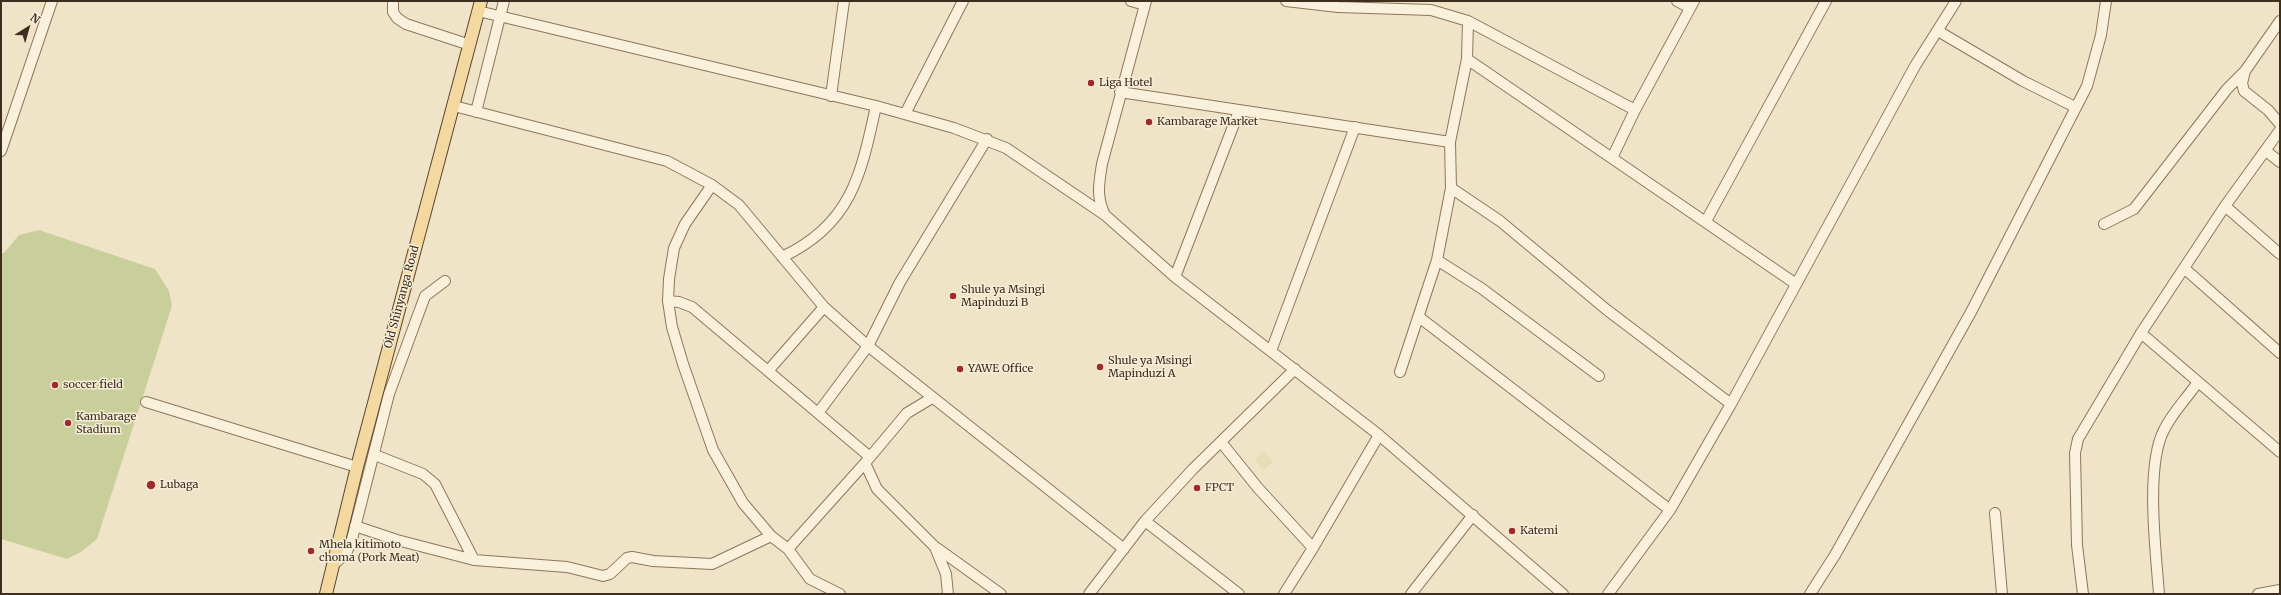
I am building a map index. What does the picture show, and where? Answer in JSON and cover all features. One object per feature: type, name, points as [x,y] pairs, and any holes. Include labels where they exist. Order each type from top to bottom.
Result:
[{"type":"main road","name":"Old Shinyanga Road","points":[[326,594],[357,467],[480,6]]},
{"type":"street","points":[[1,151],[52,1]]},
{"type":"street","points":[[393,1],[393,12],[403,22],[470,45]]},
{"type":"street","points":[[476,112],[504,1]]},
{"type":"street","points":[[831,96],[844,1]]},
{"type":"street","points":[[905,114],[963,1]]},
{"type":"street","points":[[1105,215],[1099,203],[1098,186],[1102,164],[1120,92],[1146,3],[1131,1]]},
{"type":"street","points":[[1286,1],[1338,7],[1431,10],[1468,21],[1635,110]]},
{"type":"street","points":[[1612,158],[1635,110],[1692,5],[1677,1]]},
{"type":"street","points":[[1706,221],[1826,1]]},
{"type":"street","points":[[1608,594],[1670,510],[1731,404],[1915,66],[1956,1]]},
{"type":"street","points":[[1810,594],[1835,555],[1971,312],[2087,86],[2101,35],[2106,1]]},
{"type":"street","points":[[480,6],[501,16],[876,106],[987,139],[1006,148],[1105,215],[1175,277],[1379,435],[1564,594]]},
{"type":"street","points":[[1400,372],[1420,318],[1437,260],[1451,188],[1450,142],[1467,59],[1468,21]]},
{"type":"street","points":[[2104,224],[2134,209],[2227,89],[2245,71],[2280,21]]},
{"type":"street","points":[[1938,31],[2023,81],[2075,107]]},
{"type":"street","points":[[1467,59],[1796,284]]},
{"type":"street","points":[[2245,71],[2242,83],[2244,91],[2268,110],[2280,124]]},
{"type":"street","points":[[1120,92],[1450,142]]},
{"type":"street","points":[[454,106],[667,161],[712,185],[738,205],[824,307],[868,346],[1124,549]]},
{"type":"street","points":[[782,257],[804,247],[820,235],[845,205],[867,149],[876,106]]},
{"type":"street","points":[[1175,277],[1239,111]]},
{"type":"street","points":[[1271,351],[1355,127]]},
{"type":"street","points":[[2083,594],[2077,545],[2075,453],[2078,439],[2141,333],[2225,206],[2280,130]]},
{"type":"street","points":[[818,413],[868,346],[900,282],[987,139]]},
{"type":"street","points":[[2266,151],[2280,162]]},
{"type":"street","points":[[712,185],[685,224],[674,248],[669,279],[668,301],[672,328],[713,450],[743,504],[771,536],[788,549],[810,579],[840,594]]},
{"type":"street","points":[[1451,188],[1500,221],[1613,314],[1731,404]]},
{"type":"street","points":[[2225,206],[2280,254]]},
{"type":"street","points":[[1437,260],[1481,288],[1599,376]]},
{"type":"street","points":[[2184,268],[2280,353]]},
{"type":"street","points":[[334,564],[346,553],[375,455],[389,394],[425,296],[445,281]]},
{"type":"street","points":[[668,301],[679,302],[692,307],[818,413],[867,460],[877,488],[935,547],[1001,594]]},
{"type":"street","points":[[768,371],[824,307]]},
{"type":"street","points":[[1420,318],[1670,510]]},
{"type":"street","points":[[2141,333],[2280,452]]},
{"type":"street","points":[[1089,594],[1146,521],[1193,469],[1253,408],[1295,369]]},
{"type":"street","points":[[2159,594],[2154,534],[2154,489],[2157,447],[2164,430],[2198,382]]},
{"type":"street","points":[[788,549],[907,413],[932,398]]},
{"type":"street","points":[[146,402],[357,467]]},
{"type":"street","points":[[1284,594],[1313,548],[1379,435]]},
{"type":"street","points":[[1221,442],[1258,488],[1313,548]]},
{"type":"street","points":[[375,455],[423,474],[435,484],[474,560]]},
{"type":"street","points":[[1995,513],[2002,594]]},
{"type":"street","points":[[1411,594],[1472,515]]},
{"type":"street","points":[[1146,521],[1239,594]]},
{"type":"street","points":[[355,526],[419,546],[474,560],[567,567],[606,576],[627,558],[632,557],[652,561],[712,564],[771,536]]},
{"type":"street","points":[[935,547],[946,574],[948,594]]},
{"type":"street","points":[[2258,594],[2280,590]]},
{"type":"shaded area","points":[[1263,451],[1273,462],[1263,471],[1255,459]]},
{"type":"green space","name":"Kambarage Stadium","points":[[39,230],[155,269],[169,291],[172,306],[97,539],[81,552],[67,559],[1,539],[1,253],[4,253],[19,235]]},
{"type":"place","name":"Liga Hotel","points":[[1091,83]]},
{"type":"place","name":"Kambarage Market","points":[[1149,122]]},
{"type":"place","name":"Shule ya Msingi Mapinduzi B","points":[[953,296]]},
{"type":"place","name":"Shule ya Msingi Mapinduzi A","points":[[1100,367]]},
{"type":"place","name":"YAWE Office","points":[[960,369]]},
{"type":"place","name":"soccer field","points":[[55,385]]},
{"type":"place","name":"Kambarage Stadium","points":[[68,423]]},
{"type":"place","name":"Lubaga","points":[[151,485]]},
{"type":"place","name":"FPCT","points":[[1197,488]]},
{"type":"place","name":"Katemi","points":[[1512,531]]},
{"type":"place","name":"Mhela kitimoto choma (Pork Meat)","points":[[311,551]]}]
